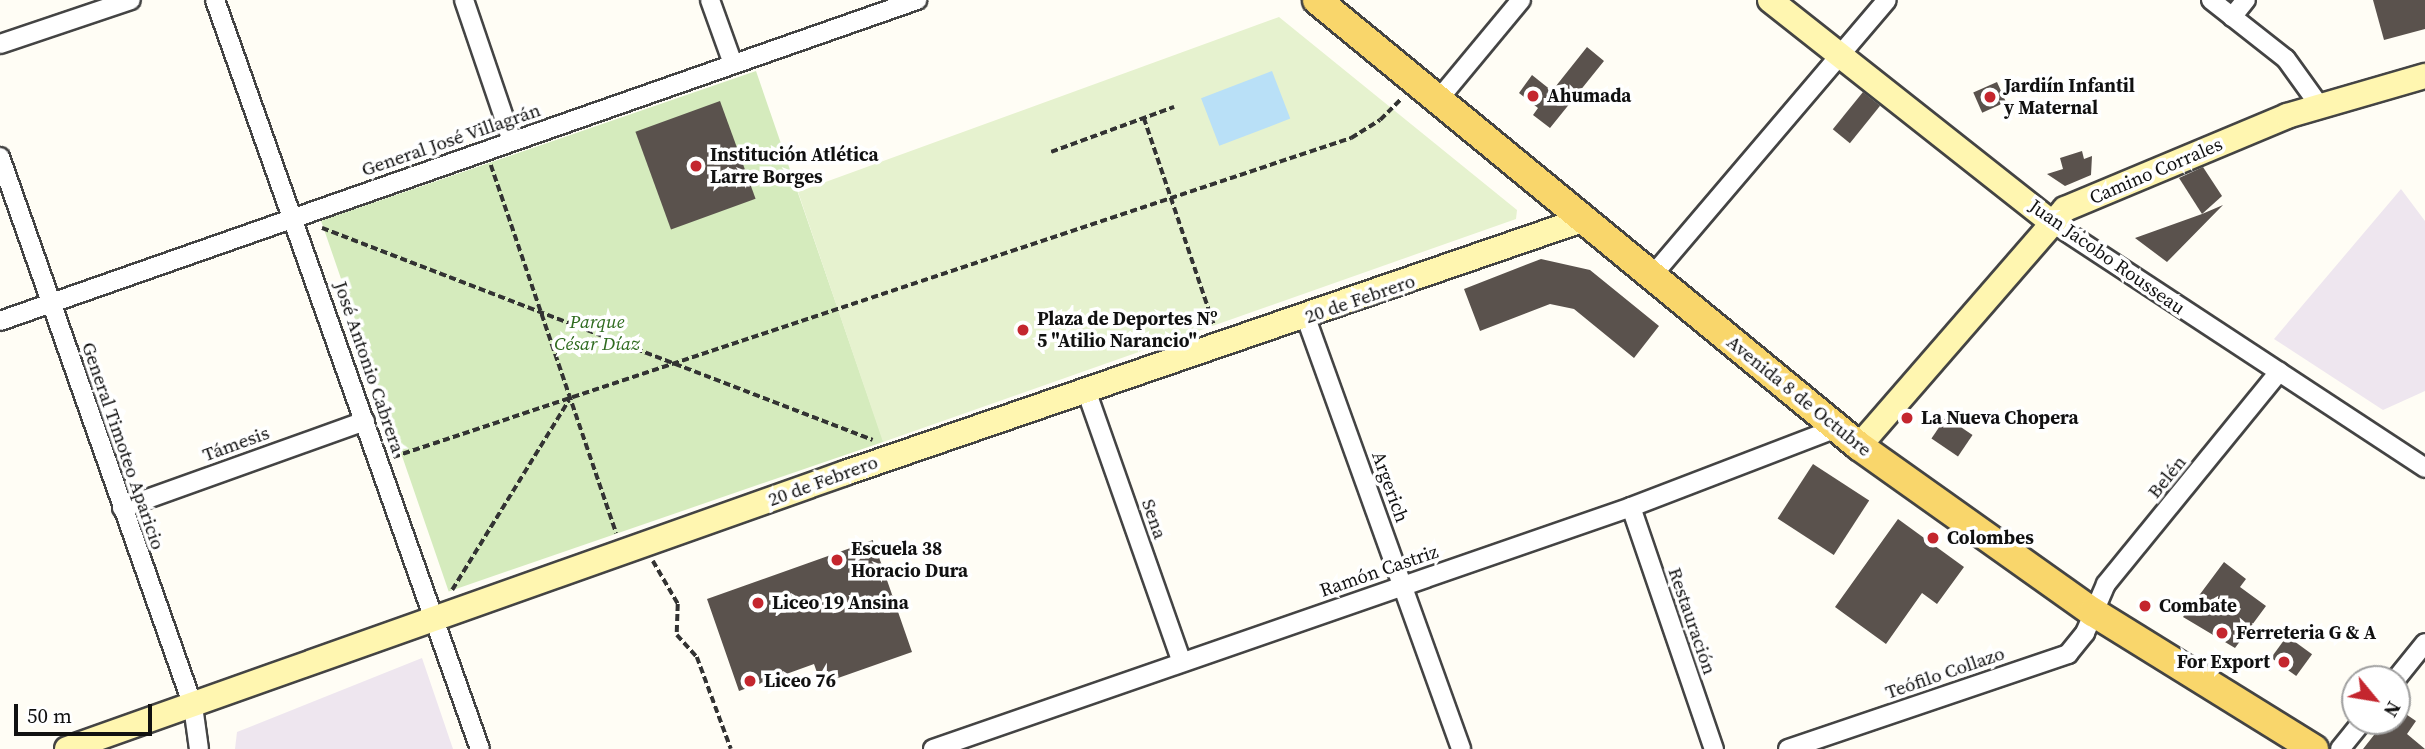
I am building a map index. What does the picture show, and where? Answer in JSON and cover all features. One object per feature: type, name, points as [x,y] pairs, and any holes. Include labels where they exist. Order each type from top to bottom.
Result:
[{"type":"main road","name":"Avenida 8 de Octubre","points":[[1317,0],[1859,446],[2093,612],[2314,749]]},
{"type":"main road","name":"Juan Jacobo Rousseau","points":[[1770,0],[2051,222]]},
{"type":"main road","name":"Camino Corrales","points":[[1859,446],[2065,209],[2319,105],[2425,76]]},
{"type":"main road","name":"20 de Febrero","points":[[66,749],[904,453],[1306,318],[1582,220]]},
{"type":"street","points":[[0,44],[131,0]]},
{"type":"street","name":"José Antonio Cabrera","points":[[215,0],[480,749]]},
{"type":"street","points":[[464,0],[512,141]]},
{"type":"street","points":[[710,0],[733,64]]},
{"type":"street","name":"General José Villagrán","points":[[0,321],[917,0]]},
{"type":"street","points":[[1428,91],[1521,0]]},
{"type":"street","points":[[1652,276],[1887,0]]},
{"type":"street","points":[[2211,0],[2298,71],[2319,105]]},
{"type":"street","points":[[2232,17],[2246,0]]},
{"type":"street","name":"General Timoteo Aparicio","points":[[0,157],[192,706],[199,749]]},
{"type":"street","name":"Juan Jacobo Rousseau","points":[[2051,222],[2425,468]]},
{"type":"street","name":"Argerich","points":[[1306,318],[1461,749]]},
{"type":"street","name":"Belén","points":[[2093,612],[2106,584],[2279,372]]},
{"type":"street","name":"Sena","points":[[1086,390],[1182,662]]},
{"type":"street","name":"Támesis","points":[[122,508],[365,421]]},
{"type":"street","name":"Ramón Castriz","points":[[933,749],[971,743],[1182,662],[1631,507],[1837,428]]},
{"type":"street","name":"Restauración","points":[[1631,507],[1714,749]]},
{"type":"street","name":"Teófilo Collazo","points":[[1788,749],[2068,654],[2077,646],[2093,612]]},
{"type":"street","points":[[2407,665],[2425,643]]},
{"type":"street","points":[[2340,749],[2352,735]]},
{"type":"path","points":[[379,461],[1351,138],[1428,91]]},
{"type":"path","points":[[1051,152],[1174,107]]},
{"type":"path","points":[[1144,118],[1220,346]]},
{"type":"path","points":[[486,150],[570,398],[633,550],[678,604],[677,635],[697,657],[731,749]]},
{"type":"path","points":[[294,217],[904,453]]},
{"type":"path","points":[[434,620],[570,398]]},
{"type":"shaded area","points":[[2401,189],[2425,221],[2425,391],[2383,410],[2274,339]]},
{"type":"shaded area","points":[[422,658],[453,749],[235,749],[237,732]]},
{"type":"green space","name":"Plaza de Deportes Nº 5 \"Atilio Narancio\"","points":[[1279,17],[1517,210],[1516,219],[883,442],[798,192]]},
{"type":"green space","name":"Parque César Díaz","points":[[756,71],[884,442],[449,591],[321,221]]},
{"type":"water","points":[[1272,71],[1290,119],[1219,146],[1201,98]]},
{"type":"building","points":[[2373,0],[2425,0],[2425,29],[2384,40]]},
{"type":"building","points":[[1587,47],[1604,61],[1550,128],[1533,115],[1538,108],[1519,93],[1532,75],[1552,91]]},
{"type":"building","name":"Jardiín Infantil y Maternal","points":[[1997,82],[2006,102],[1982,113],[1973,93]]},
{"type":"building","points":[[1863,92],[1880,106],[1850,143],[1833,129]]},
{"type":"building","name":"Institución Atlética Larre Borges","points":[[720,101],[756,199],[671,230],[635,132]]},
{"type":"building","points":[[2082,151],[2084,159],[2092,156],[2091,175],[2065,186],[2047,174],[2063,169],[2060,158]]},
{"type":"building","points":[[2203,167],[2222,196],[2202,214],[2179,178]]},
{"type":"building","points":[[2223,205],[2167,262],[2135,238],[2202,214]]},
{"type":"building","points":[[1541,259],[1590,270],[1659,326],[1634,358],[1574,309],[1550,304],[1480,331],[1464,289]]},
{"type":"building","points":[[1946,417],[1973,435],[1958,456],[1931,439]]},
{"type":"building","points":[[1813,464],[1869,500],[1834,555],[1778,519]]},
{"type":"building","points":[[1898,519],[1964,567],[1937,604],[1922,593],[1886,644],[1835,607]]},
{"type":"building","points":[[873,540],[912,652],[821,684],[814,664],[739,691],[707,599]]},
{"type":"building","points":[[2224,562],[2246,579],[2240,587],[2266,606],[2235,648],[2183,617]]},
{"type":"building","points":[[2287,636],[2312,654],[2296,676],[2271,658]]},
{"type":"building","points":[[2374,735],[2408,735],[2425,749],[2363,749]]},
{"type":"place","name":"Ahumada","points":[[1533,96]]},
{"type":"place","name":"Jardiín Infantil y Maternal","points":[[1990,97]]},
{"type":"place","name":"Institución Atlética Larre Borges","points":[[696,166]]},
{"type":"place","name":"Plaza de Deportes Nº 5 \"Atilio Narancio\"","points":[[1023,330]]},
{"type":"place","name":"La Nueva Chopera","points":[[1907,418]]},
{"type":"place","name":"Colombes","points":[[1933,538]]},
{"type":"place","name":"Escuela 38 Horacio Dura","points":[[837,560]]},
{"type":"place","name":"Liceo 19 Ansina","points":[[758,603]]},
{"type":"place","name":"Combate","points":[[2145,606]]},
{"type":"place","name":"Ferreteria G & A","points":[[2222,633]]},
{"type":"place","name":"For Export","points":[[2284,662]]},
{"type":"place","name":"Liceo 76","points":[[750,681]]}]
